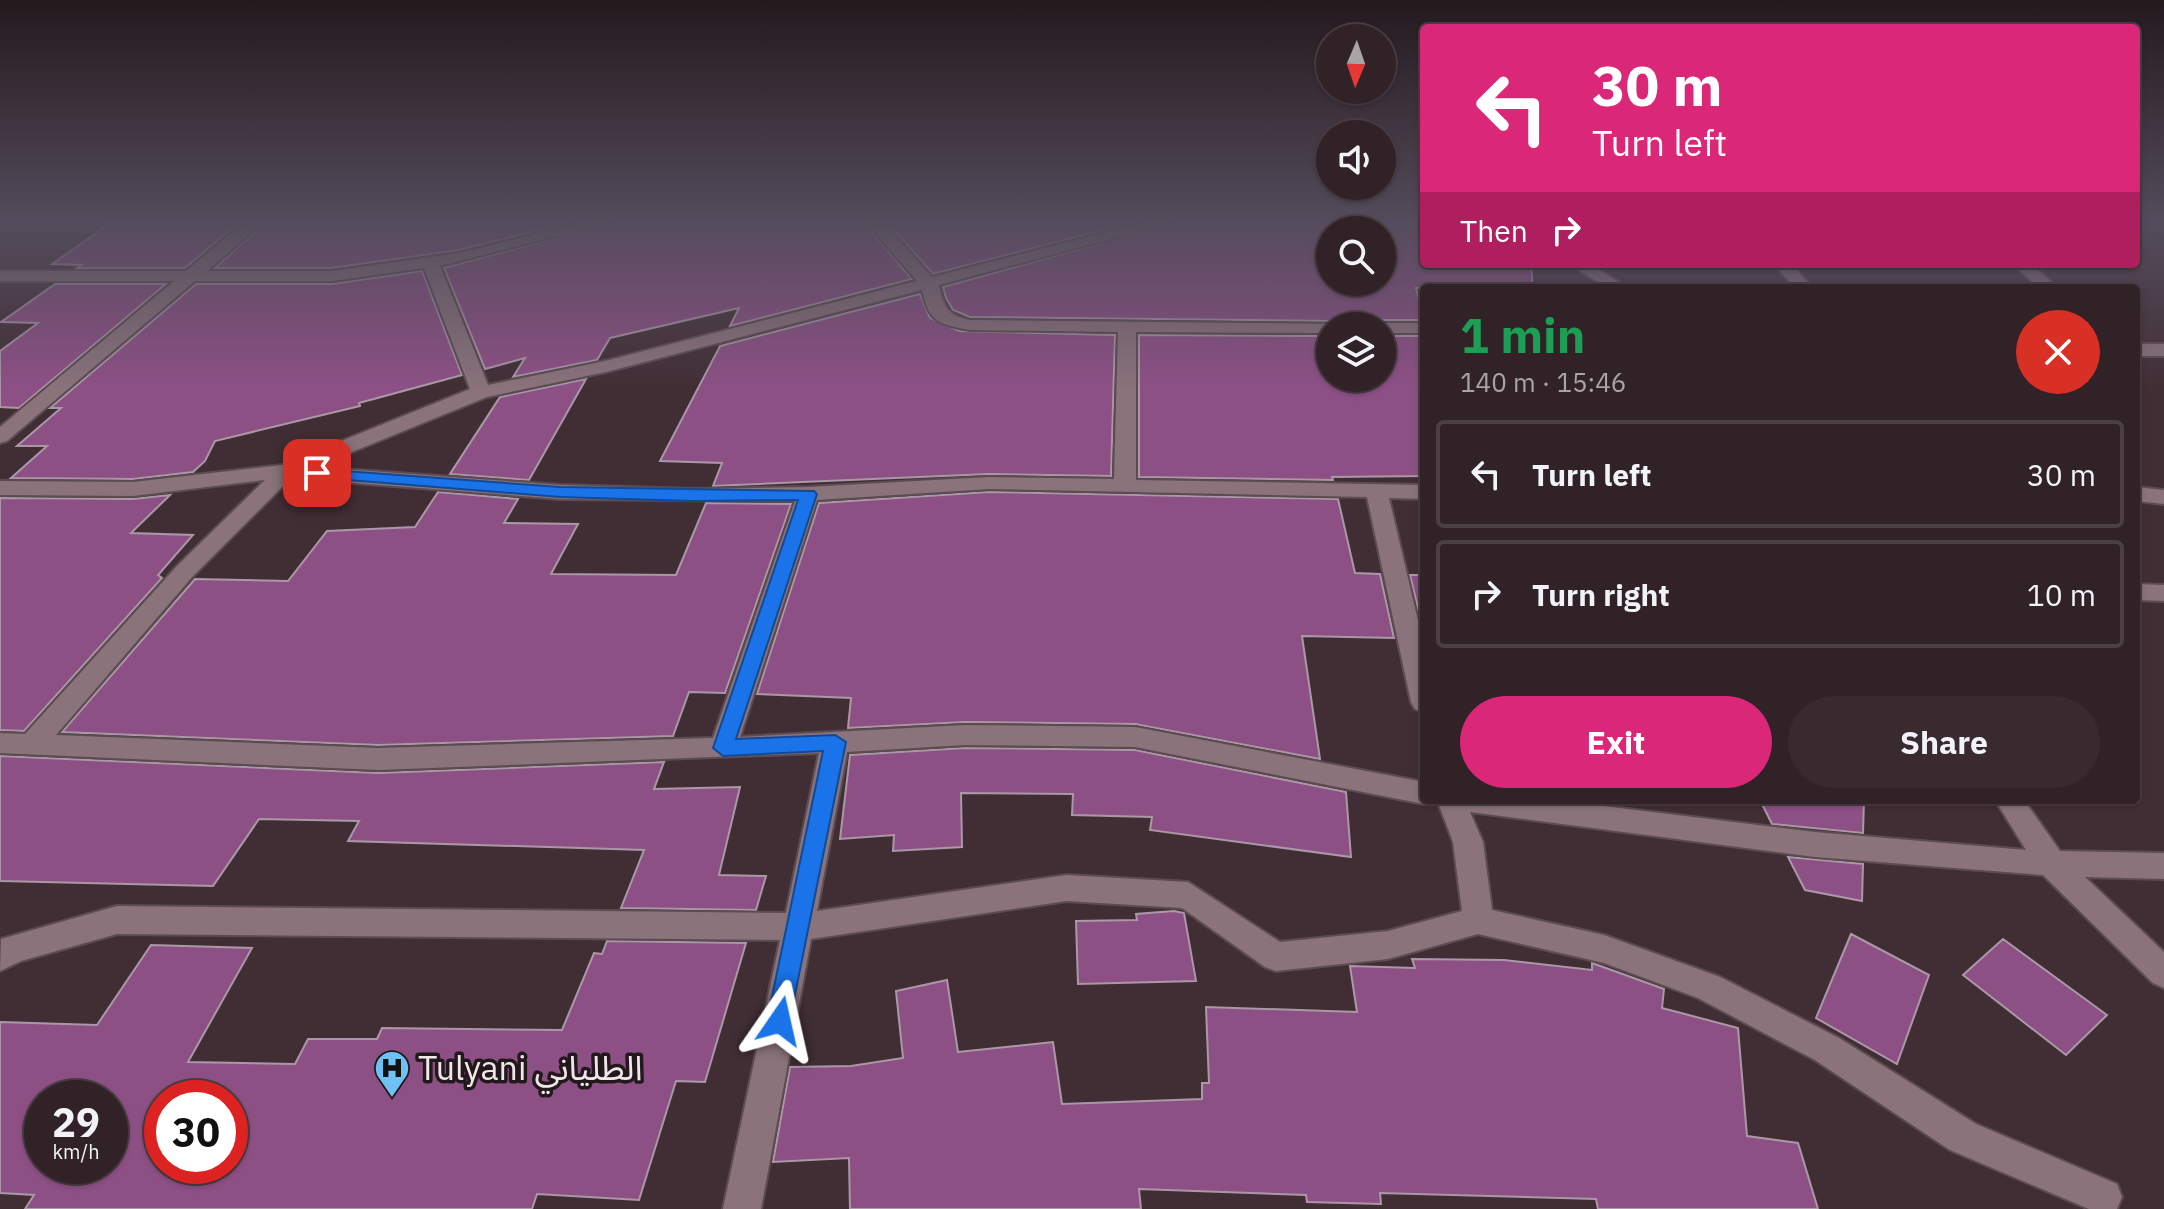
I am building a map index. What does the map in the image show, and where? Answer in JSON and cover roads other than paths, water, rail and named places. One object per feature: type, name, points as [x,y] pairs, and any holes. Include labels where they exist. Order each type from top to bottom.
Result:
[{"type":"street","points":[[0,437],[191,276]]},
{"type":"street","points":[[436,276],[481,392]]},
{"type":"street","points":[[922,276],[930,285],[935,309],[946,320],[970,325],[1316,328]]},
{"type":"street","points":[[32,744],[185,571],[286,471],[481,392],[606,366],[962,276]]},
{"type":"street","points":[[1125,486],[1127,328]]},
{"type":"street","points":[[1396,328],[1420,328]]},
{"type":"street","points":[[2140,350],[2164,350]]},
{"type":"street","points":[[0,488],[133,489],[286,471],[560,492],[693,496],[808,494],[989,483],[1420,492]]},
{"type":"street","points":[[1377,492],[1420,684]]},
{"type":"street","points":[[723,748],[808,494]]},
{"type":"street","points":[[2140,494],[2164,497]]},
{"type":"street","points":[[2140,592],[2164,593]]},
{"type":"street","points":[[0,743],[378,759],[723,748],[965,735],[1135,737],[1420,792]]},
{"type":"street","points":[[742,1209],[835,742]]},
{"type":"street","points":[[1453,804],[1468,842],[1478,920]]},
{"type":"street","points":[[1498,804],[1750,837],[2053,866],[2164,866]]},
{"type":"street","points":[[2012,804],[2053,866],[2164,973]]},
{"type":"street","points":[[0,957],[12,949],[117,920],[798,927],[1067,888],[1188,895],[1276,957],[1388,945],[1478,920],[1604,949],[1709,987],[1827,1049],[1963,1137],[2104,1197]]},
{"type":"place","name":"Tulyani الطلياني","points":[[392,1099]]}]
